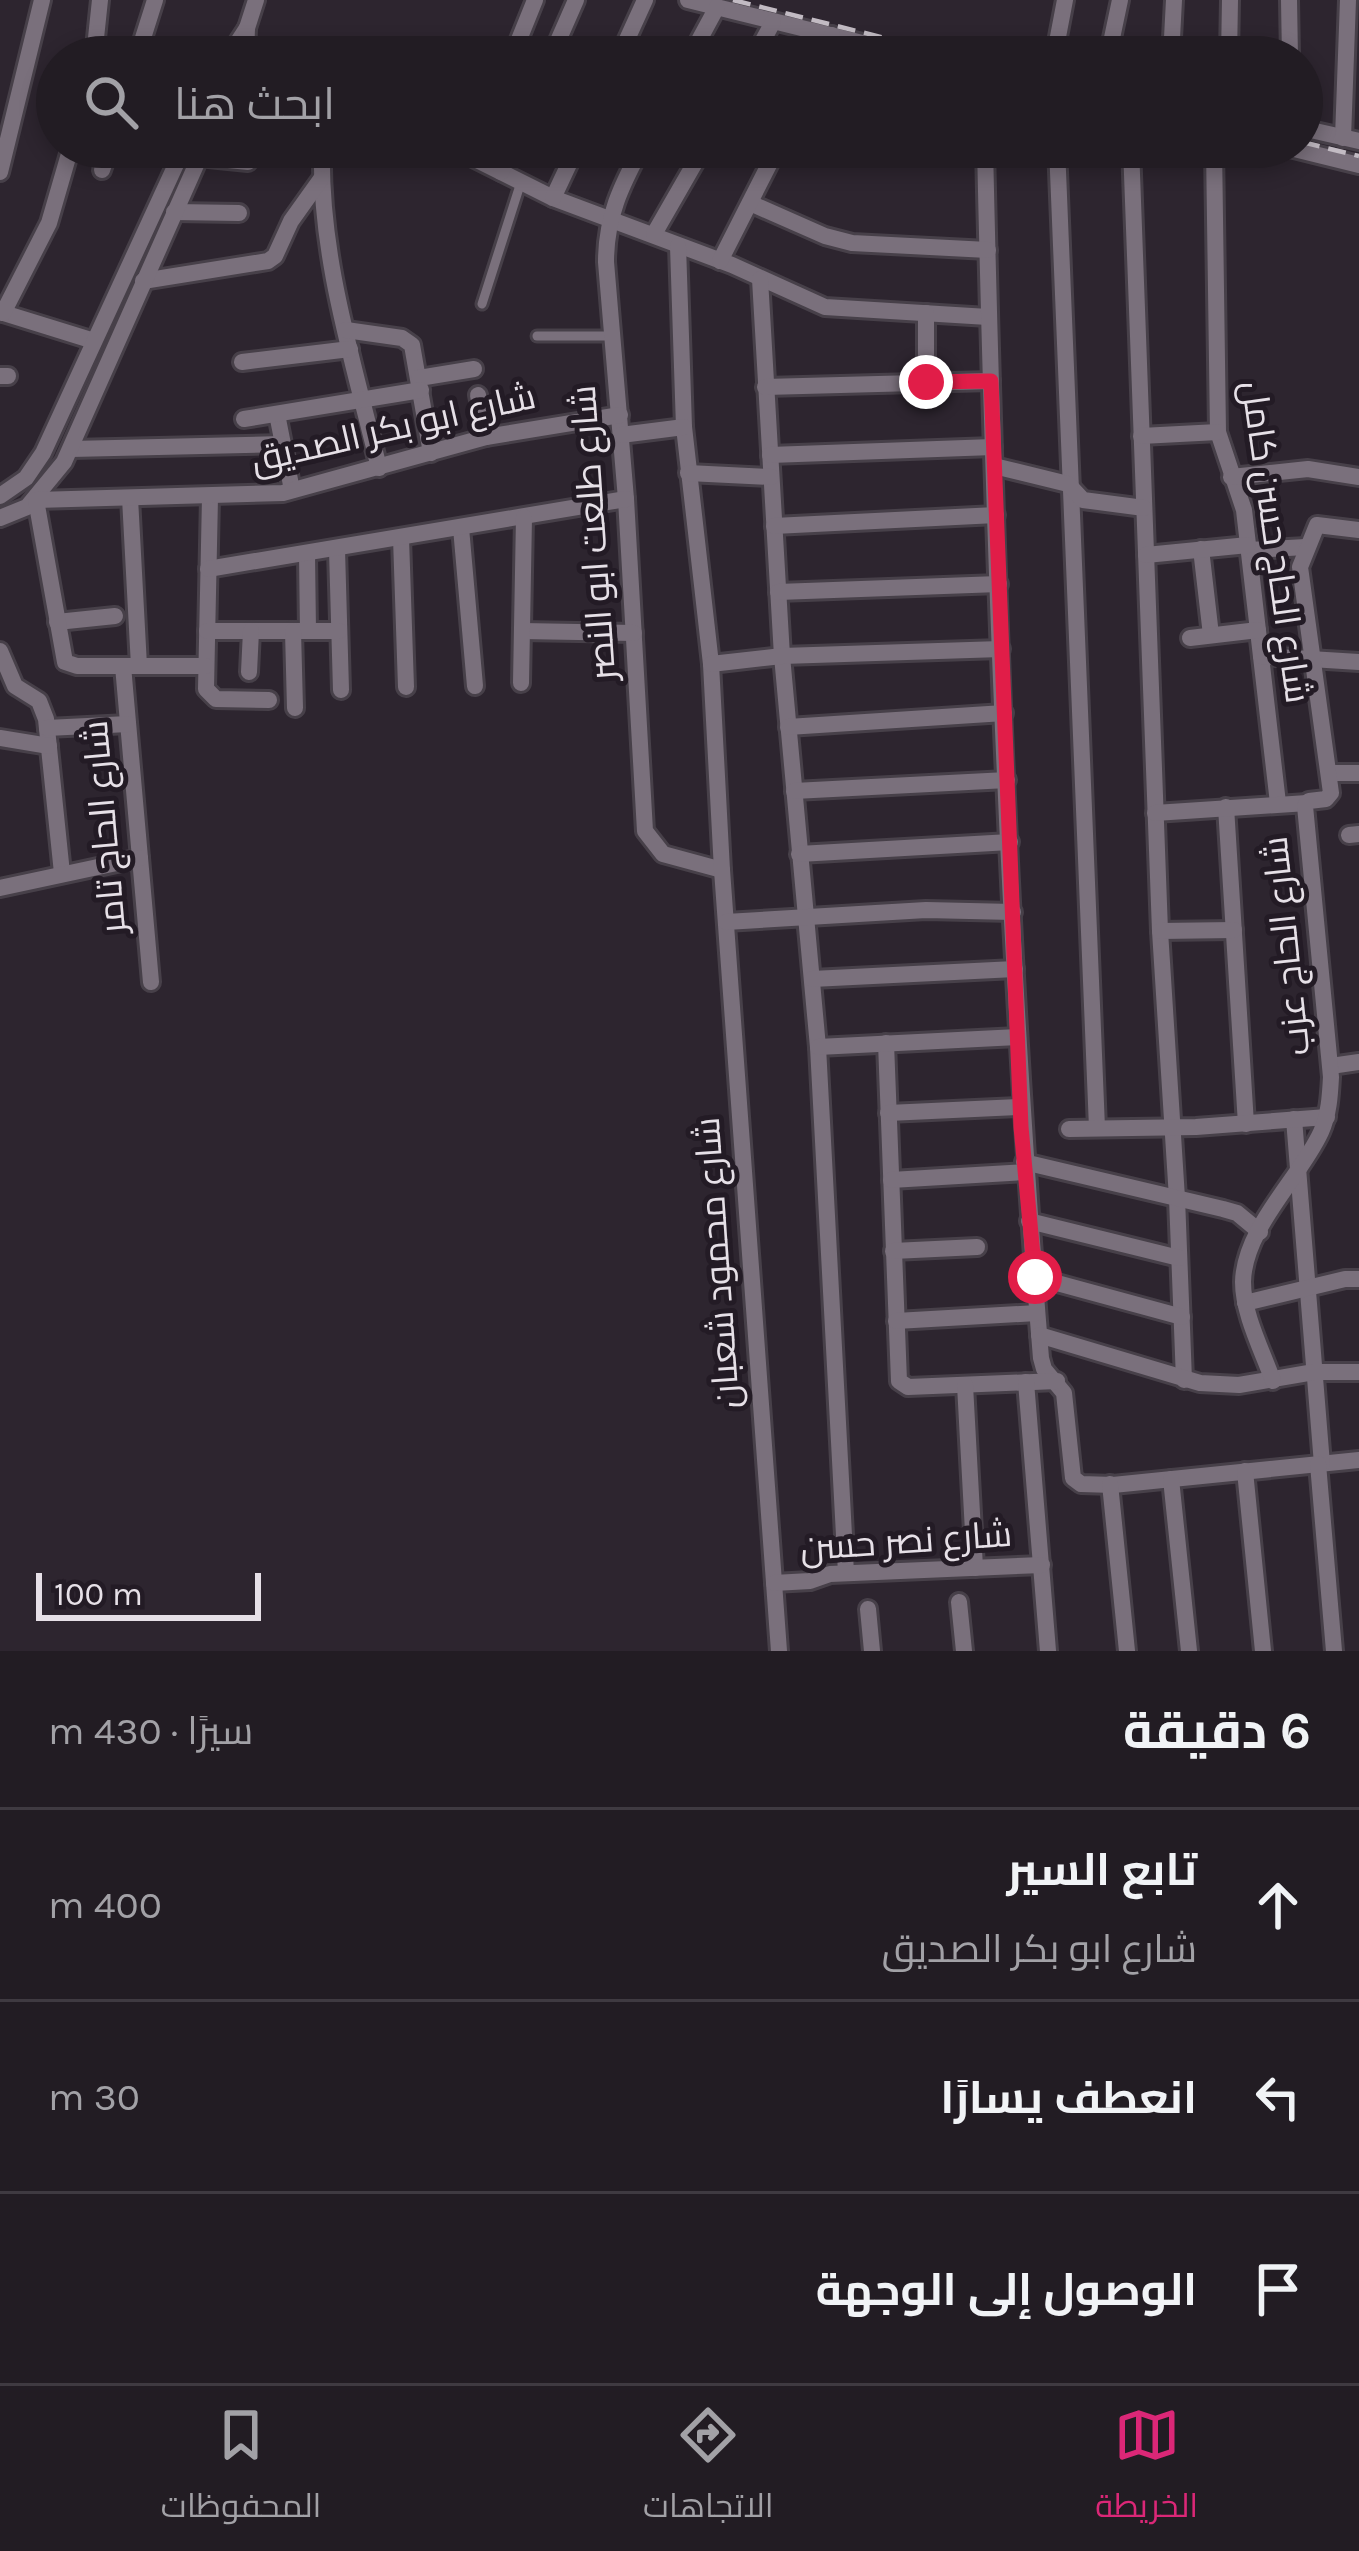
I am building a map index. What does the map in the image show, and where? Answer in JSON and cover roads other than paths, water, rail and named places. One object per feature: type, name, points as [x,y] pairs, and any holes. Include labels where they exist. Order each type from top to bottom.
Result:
[{"type":"street","points":[[0,172],[42,0]]},
{"type":"street","points":[[100,0],[100,36]]},
{"type":"street","points":[[144,36],[155,0]]},
{"type":"street","points":[[245,36],[256,0]]},
{"type":"street","points":[[520,36],[535,0]]},
{"type":"street","points":[[560,36],[576,0]]},
{"type":"street","points":[[629,36],[645,0]]},
{"type":"street","points":[[688,0],[835,36]]},
{"type":"street","points":[[1059,36],[1065,0]]},
{"type":"street","points":[[1112,36],[1120,0]]},
{"type":"street","points":[[1172,36],[1174,0]]},
{"type":"street","points":[[1229,36],[1230,0]]},
{"type":"street","points":[[1289,0],[1290,36]]},
{"type":"street","points":[[1348,0],[1351,140]]},
{"type":"street","points":[[701,36],[717,7]]},
{"type":"street","points":[[765,36],[773,22]]},
{"type":"street","points":[[1323,156],[1359,165]]},
{"type":"street","points":[[65,168],[50,224],[2,312],[94,341]]},
{"type":"street","points":[[0,496],[26,478],[43,453],[94,341],[186,168]]},
{"type":"street","points":[[0,518],[36,500],[71,449],[190,168]]},
{"type":"street","points":[[321,168],[332,264],[379,468]]},
{"type":"street","points":[[493,168],[554,198],[720,260],[826,307],[988,317]]},
{"type":"street","points":[[501,172],[503,168]]},
{"type":"street","points":[[554,198],[568,168]]},
{"type":"street","name":"شارع طلعت ابو النصر","points":[[632,168],[608,220],[606,262],[626,499],[645,831],[663,854],[722,870]]},
{"type":"street","points":[[654,235],[692,168]]},
{"type":"street","points":[[720,260],[768,168]]},
{"type":"street","points":[[986,168],[988,317],[1020,1108],[1044,1370],[1064,1393],[1075,1482],[1110,1484],[1359,1460]]},
{"type":"street","points":[[1058,168],[1097,1128]]},
{"type":"street","points":[[1133,168],[1155,814],[1184,1379]]},
{"type":"street","name":"شارع الحاج حسن كامل","points":[[1214,168],[1218,432],[1244,510],[1278,803]]},
{"type":"street","points":[[143,281],[268,261],[321,179]]},
{"type":"street","points":[[750,203],[851,243],[988,250]]},
{"type":"street","points":[[174,212],[239,213]]},
{"type":"street","name":"شارع محمود شعبان","points":[[678,246],[684,428],[711,664],[725,922],[779,1651]]},
{"type":"street","points":[[760,279],[782,656],[818,1046],[846,1573]]},
{"type":"street","points":[[926,313],[926,382]]},
{"type":"street","points":[[242,362],[348,339],[408,341],[415,350],[431,453]]},
{"type":"street","points":[[244,419],[363,400],[474,369]]},
{"type":"street","points":[[766,387],[991,381]]},
{"type":"street","points":[[478,395],[487,437]]},
{"type":"street","points":[[277,414],[292,490]]},
{"type":"street","name":"شارع ابو بكر الصديق","points":[[36,500],[292,490],[487,437],[620,415]]},
{"type":"street","points":[[621,434],[684,428]]},
{"type":"street","points":[[1141,436],[1218,432]]},
{"type":"street","points":[[71,449],[283,443]]},
{"type":"street","points":[[770,455],[994,456],[1068,484],[1083,500],[1144,508]]},
{"type":"street","points":[[1232,477],[1301,470],[1359,477]]},
{"type":"street","points":[[688,473],[771,477]]},
{"type":"street","points":[[210,496],[206,688],[213,698],[269,700]]},
{"type":"street","name":"شارع الحاج تامر","points":[[130,498],[128,724],[151,982]]},
{"type":"street","points":[[208,568],[626,499]]},
{"type":"street","points":[[36,500],[65,662],[77,666],[206,666]]},
{"type":"street","points":[[774,526],[996,515]]},
{"type":"street","points":[[521,683],[524,517]]},
{"type":"street","points":[[1359,530],[1322,524],[1313,528],[1300,567],[1329,773],[1359,773]]},
{"type":"street","points":[[461,528],[475,686]]},
{"type":"street","points":[[401,538],[406,687]]},
{"type":"street","points":[[1146,555],[1306,547]]},
{"type":"street","points":[[1201,549],[1211,635]]},
{"type":"street","points":[[337,550],[341,690]]},
{"type":"street","points":[[295,708],[307,555]]},
{"type":"street","points":[[778,592],[999,584]]},
{"type":"street","points":[[57,622],[115,616]]},
{"type":"street","points":[[1190,638],[1258,630]]},
{"type":"street","points":[[207,631],[340,631]]},
{"type":"street","points":[[249,672],[250,631]]},
{"type":"street","points":[[522,631],[634,633]]},
{"type":"street","points":[[711,664],[782,656],[1001,649]]},
{"type":"street","points":[[0,651],[15,686],[42,704],[62,874]]},
{"type":"street","points":[[1262,656],[1359,662]]},
{"type":"street","points":[[788,727],[1004,713]]},
{"type":"street","points":[[0,738],[48,737],[128,724]]},
{"type":"street","name":"شارع الحاج عزب","points":[[1273,1381],[1245,1303],[1245,1264],[1327,1118],[1331,1066],[1306,803],[1329,797],[1329,773]]},
{"type":"street","points":[[794,791],[1007,780]]},
{"type":"street","points":[[1155,814],[1306,803]]},
{"type":"street","points":[[1226,807],[1246,1124]]},
{"type":"street","points":[[799,854],[1010,842]]},
{"type":"street","points":[[0,888],[140,858]]},
{"type":"street","points":[[725,922],[926,910],[1013,912]]},
{"type":"street","points":[[1160,931],[1234,930]]},
{"type":"street","points":[[812,979],[1015,969]]},
{"type":"street","points":[[818,1046],[1018,1037]]},
{"type":"street","points":[[886,1043],[902,1385],[1057,1381]]},
{"type":"street","points":[[1331,1066],[1359,1062]]},
{"type":"street","points":[[888,1113],[1020,1108]]},
{"type":"street","points":[[1069,1129],[1327,1118]]},
{"type":"street","points":[[1294,1119],[1334,1651]]},
{"type":"street","points":[[891,1180],[1025,1167],[1237,1213],[1261,1232]]},
{"type":"street","points":[[1029,1221],[1179,1258]]},
{"type":"street","points":[[893,1251],[977,1247]]},
{"type":"street","points":[[1035,1277],[1182,1317]]},
{"type":"street","points":[[1245,1303],[1359,1279]]},
{"type":"street","points":[[896,1321],[1037,1313]]},
{"type":"street","points":[[1039,1335],[1184,1379],[1217,1384],[1273,1381],[1314,1372],[1359,1372]]},
{"type":"street","points":[[1026,1382],[1048,1651]]},
{"type":"street","points":[[964,1385],[975,1568]]},
{"type":"street","points":[[1245,1472],[1263,1651]]},
{"type":"street","points":[[1171,1479],[1189,1651]]},
{"type":"street","points":[[1110,1484],[1126,1651]]},
{"type":"street","name":"شارع نصر حسن","points":[[774,1583],[846,1573],[1042,1565]]},
{"type":"street","points":[[959,1602],[964,1651]]},
{"type":"street","points":[[868,1609],[872,1651]]},
{"type":"lane","points":[[482,304],[521,182]]},
{"type":"lane","points":[[537,337],[612,336]]},
{"type":"railway","points":[[733,0],[877,36]]},
{"type":"railway","points":[[1323,147],[1359,156]]}]
